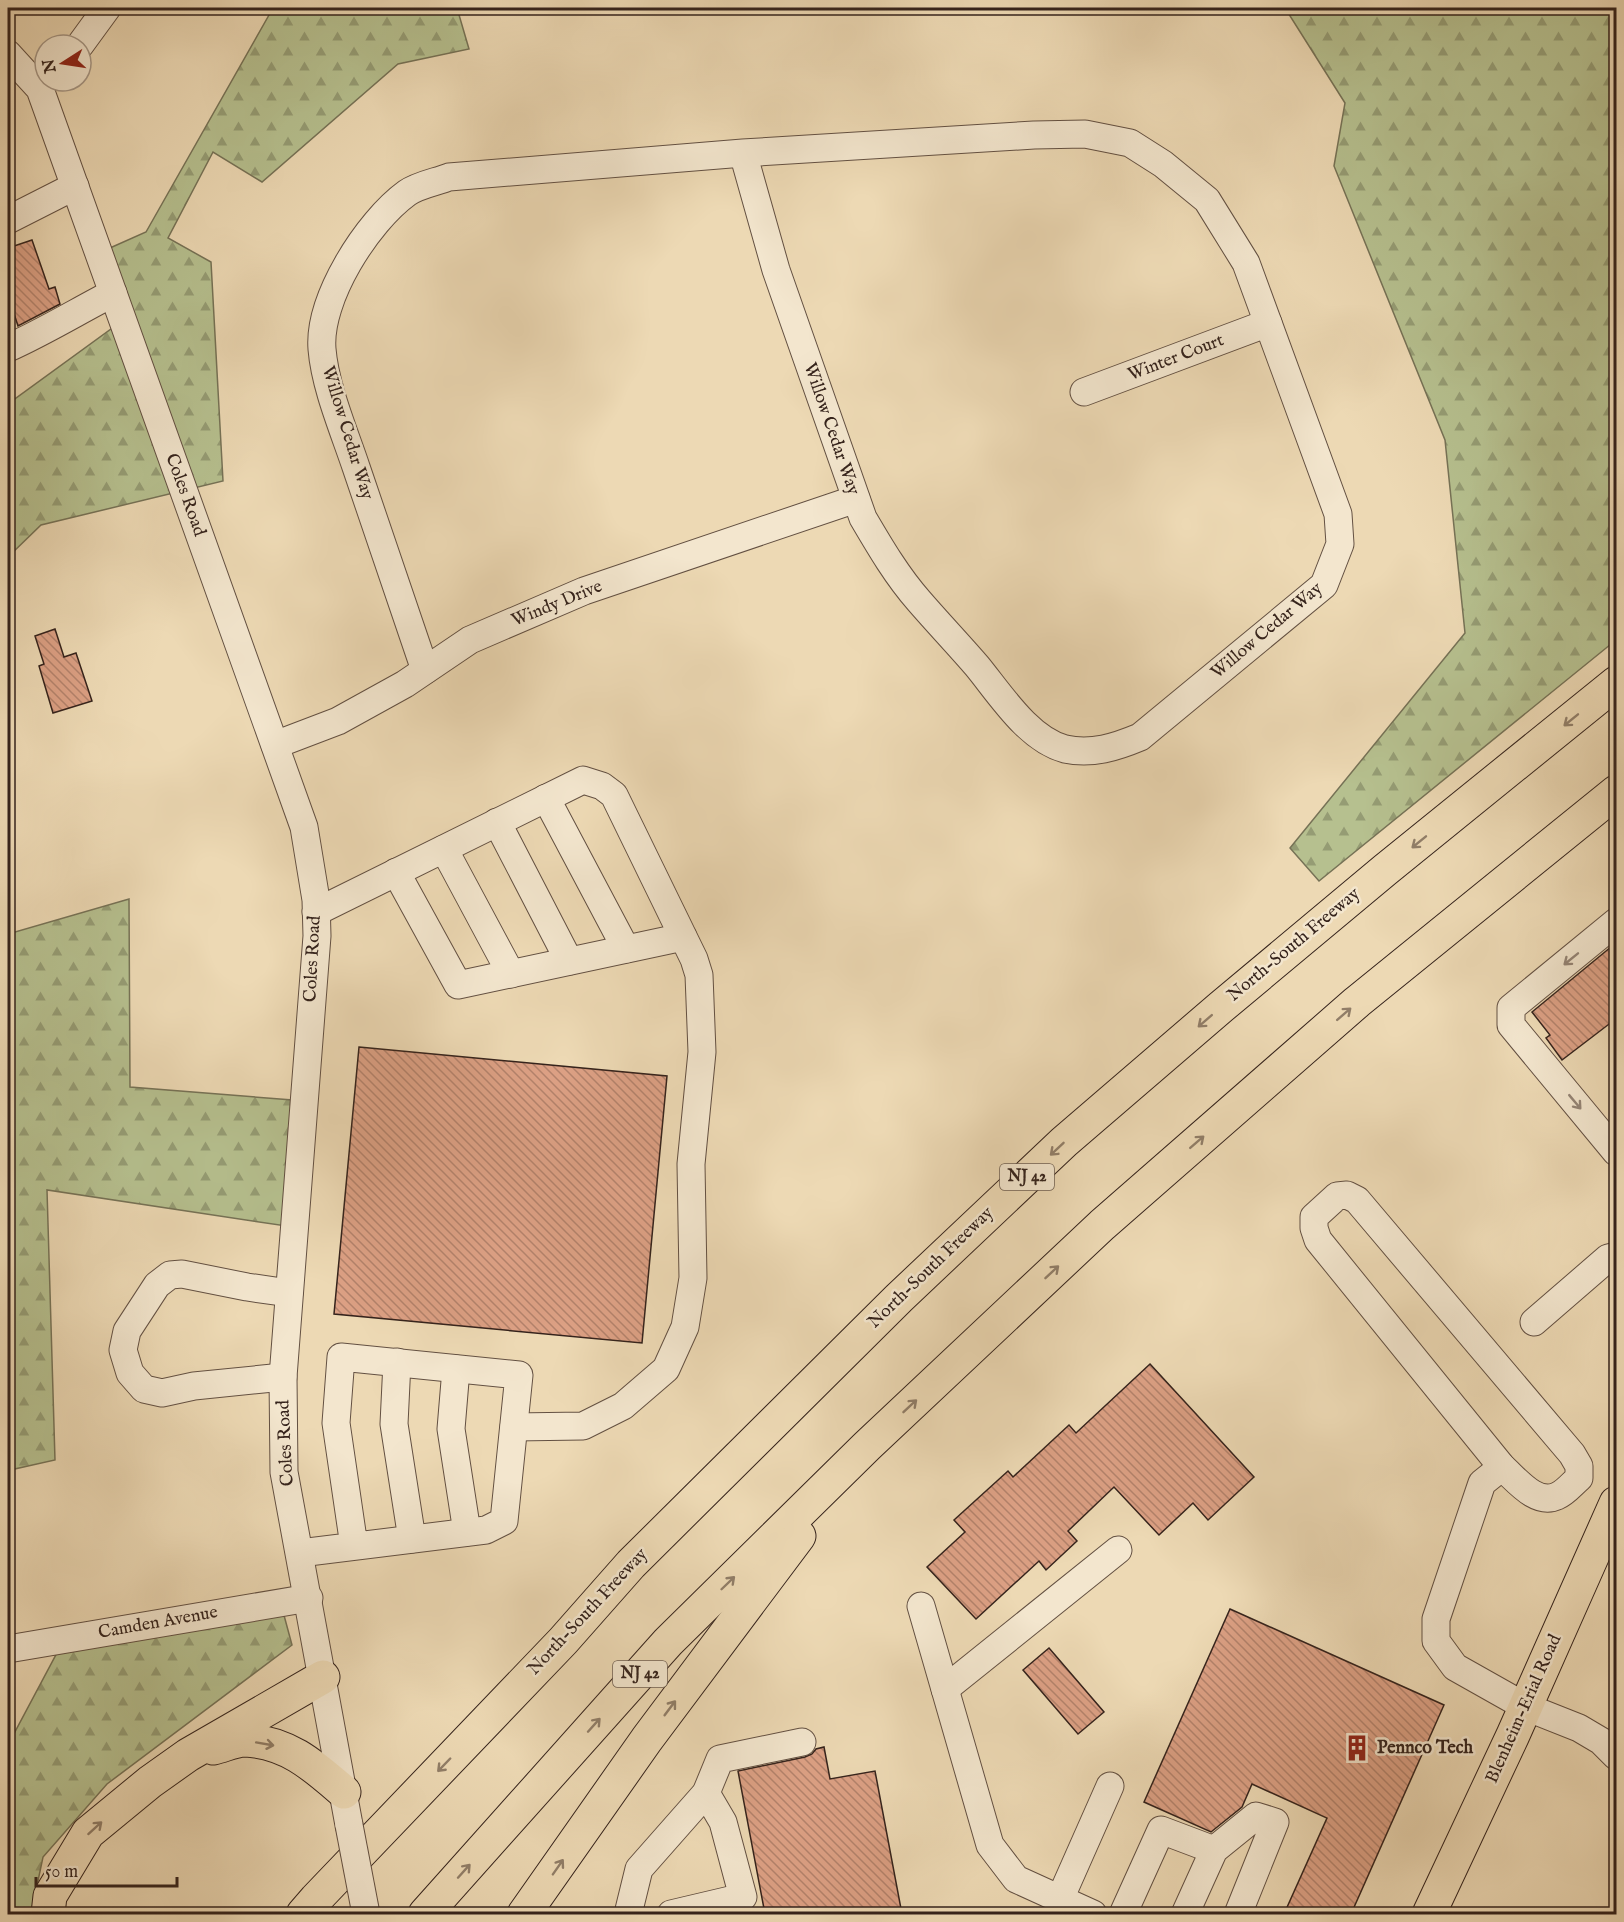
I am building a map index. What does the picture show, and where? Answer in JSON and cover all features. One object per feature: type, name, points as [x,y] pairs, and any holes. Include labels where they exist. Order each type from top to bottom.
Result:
[{"type":"main road","name":"North-South Freeway","points":[[303,1914],[563,1641],[631,1564],[899,1298],[1038,1167],[1239,991],[1617,683]]},
{"type":"main road","name":"NJ 42","points":[[425,1914],[668,1642],[867,1446],[1102,1225],[1357,1002],[1617,792]]},
{"type":"main road","points":[[524,1914],[646,1739],[867,1446]]},
{"type":"main road","name":"Blenheim-Erial Road","points":[[1429,1914],[1526,1707],[1617,1503]]},
{"type":"main road","points":[[48,1914],[50,1896],[88,1833],[150,1782],[188,1755],[323,1677]]},
{"type":"main road","points":[[188,1755],[244,1740],[277,1746],[306,1759],[344,1792]]},
{"type":"street","points":[[88,33],[106,8]]},
{"type":"street","name":"Coles Road","points":[[8,54],[33,81]]},
{"type":"street","name":"Coles Road","points":[[49,93],[75,186],[304,827],[316,912],[317,936],[283,1377],[284,1472],[366,1914]]},
{"type":"street","name":"Willow Cedar Way","points":[[425,670],[333,398],[322,349],[324,318],[346,265],[386,210],[409,191],[449,177],[743,153],[1034,135],[1085,134],[1130,143],[1163,164],[1207,200],[1246,264],[1338,514],[1340,544],[1324,585],[1140,737],[1112,748],[1095,751],[1065,748],[1042,739],[1015,713],[918,600],[885,555],[863,518],[776,270],[743,153]]},
{"type":"street","points":[[8,220],[75,186]]},
{"type":"street","points":[[8,348],[45,331],[113,293]]},
{"type":"street","name":"Winter Court","points":[[1083,392],[1268,323]]},
{"type":"street","name":"Windy Drive","points":[[275,745],[338,721],[405,684],[470,640],[584,591],[856,499]]},
{"type":"street","points":[[316,912],[583,780],[602,786],[614,795],[694,959],[699,975],[702,1053],[691,1164],[693,1278],[685,1327],[666,1369],[623,1406],[583,1426],[514,1426]]},
{"type":"street","points":[[546,798],[626,949]]},
{"type":"street","points":[[497,822],[569,961]]},
{"type":"street","points":[[444,849],[511,974]]},
{"type":"street","points":[[396,872],[458,985],[683,937]]},
{"type":"street","points":[[1617,922],[1511,1008],[1511,1025],[1617,1152]]},
{"type":"street","points":[[1347,1195],[1357,1200],[1365,1209],[1572,1454],[1579,1466],[1579,1478],[1558,1496],[1546,1498],[1532,1494],[1502,1467],[1318,1240],[1314,1228],[1314,1217],[1337,1196],[1347,1195]]},
{"type":"street","points":[[1534,1322],[1608,1258],[1617,1256]]},
{"type":"street","points":[[283,1377],[194,1386],[162,1393],[144,1389],[130,1373],[123,1350],[126,1330],[157,1285],[170,1275],[182,1274],[289,1293]]},
{"type":"street","points":[[300,1553],[486,1530],[504,1521],[519,1375],[340,1357],[336,1424],[354,1546]]},
{"type":"street","points":[[397,1362],[394,1424],[412,1539]]},
{"type":"street","points":[[456,1369],[451,1430],[467,1532]]},
{"type":"street","points":[[1502,1467],[1482,1483],[1436,1620],[1436,1641],[1455,1667],[1526,1707],[1578,1728],[1601,1741],[1617,1756]]},
{"type":"street","points":[[945,1689],[1118,1550]]},
{"type":"street","name":"Camden Avenue","points":[[8,1649],[309,1598]]},
{"type":"street","points":[[921,1606],[990,1845],[1016,1879],[1094,1914]]},
{"type":"street","points":[[628,1914],[639,1869],[706,1794],[720,1759],[802,1742]]},
{"type":"street","points":[[1060,1899],[1110,1786]]},
{"type":"street","points":[[671,1914],[743,1898],[723,1822],[706,1794]]},
{"type":"street","points":[[1185,1914],[1214,1850],[1256,1816],[1275,1822],[1238,1914]]},
{"type":"street","points":[[1123,1914],[1161,1830],[1214,1850]]},
{"type":"green space","points":[[273,8],[457,8],[469,49],[398,64],[262,182],[213,152],[168,238],[211,262],[223,481],[41,525],[8,557],[8,404],[126,318],[101,252],[146,232]]},
{"type":"green space","points":[[1285,8],[1616,8],[1616,640],[1319,881],[1290,848],[1465,633],[1445,440],[1334,166],[1345,103]]},
{"type":"green space","points":[[129,899],[130,1087],[305,1101],[293,1227],[47,1190],[55,1460],[10,1470],[8,1457],[8,934]]},
{"type":"green space","points":[[278,1593],[292,1645],[107,1784],[43,1857],[31,1914],[8,1914],[8,1745],[58,1651]]},
{"type":"building","points":[[32,240],[49,289],[55,287],[60,304],[18,326],[8,295],[8,248]]},
{"type":"building","points":[[55,629],[64,657],[76,653],[92,701],[53,713],[39,666],[44,664],[35,636]]},
{"type":"building","points":[[1617,942],[1617,1018],[1562,1060],[1546,1038],[1550,1035],[1532,1012]]},
{"type":"building","points":[[359,1047],[667,1076],[642,1343],[334,1314]]},
{"type":"building","points":[[1150,1364],[1254,1477],[1208,1520],[1193,1503],[1159,1535],[1114,1487],[1068,1531],[1077,1541],[1046,1570],[1039,1561],[976,1619],[927,1567],[965,1532],[954,1520],[1008,1471],[1013,1477],[1069,1425],[1076,1433]]},
{"type":"building","name":"Pennco Tech","points":[[1230,1609],[1444,1705],[1351,1914],[1284,1914],[1327,1818],[1252,1784],[1242,1807],[1211,1832],[1144,1802]]},
{"type":"building","points":[[1049,1648],[1104,1712],[1078,1734],[1023,1670]]},
{"type":"building","points":[[824,1747],[830,1779],[875,1771],[902,1914],[765,1914],[738,1771],[805,1757],[816,1749]]},
{"type":"place","name":"Pennco Tech","points":[[1357,1748]]}]
